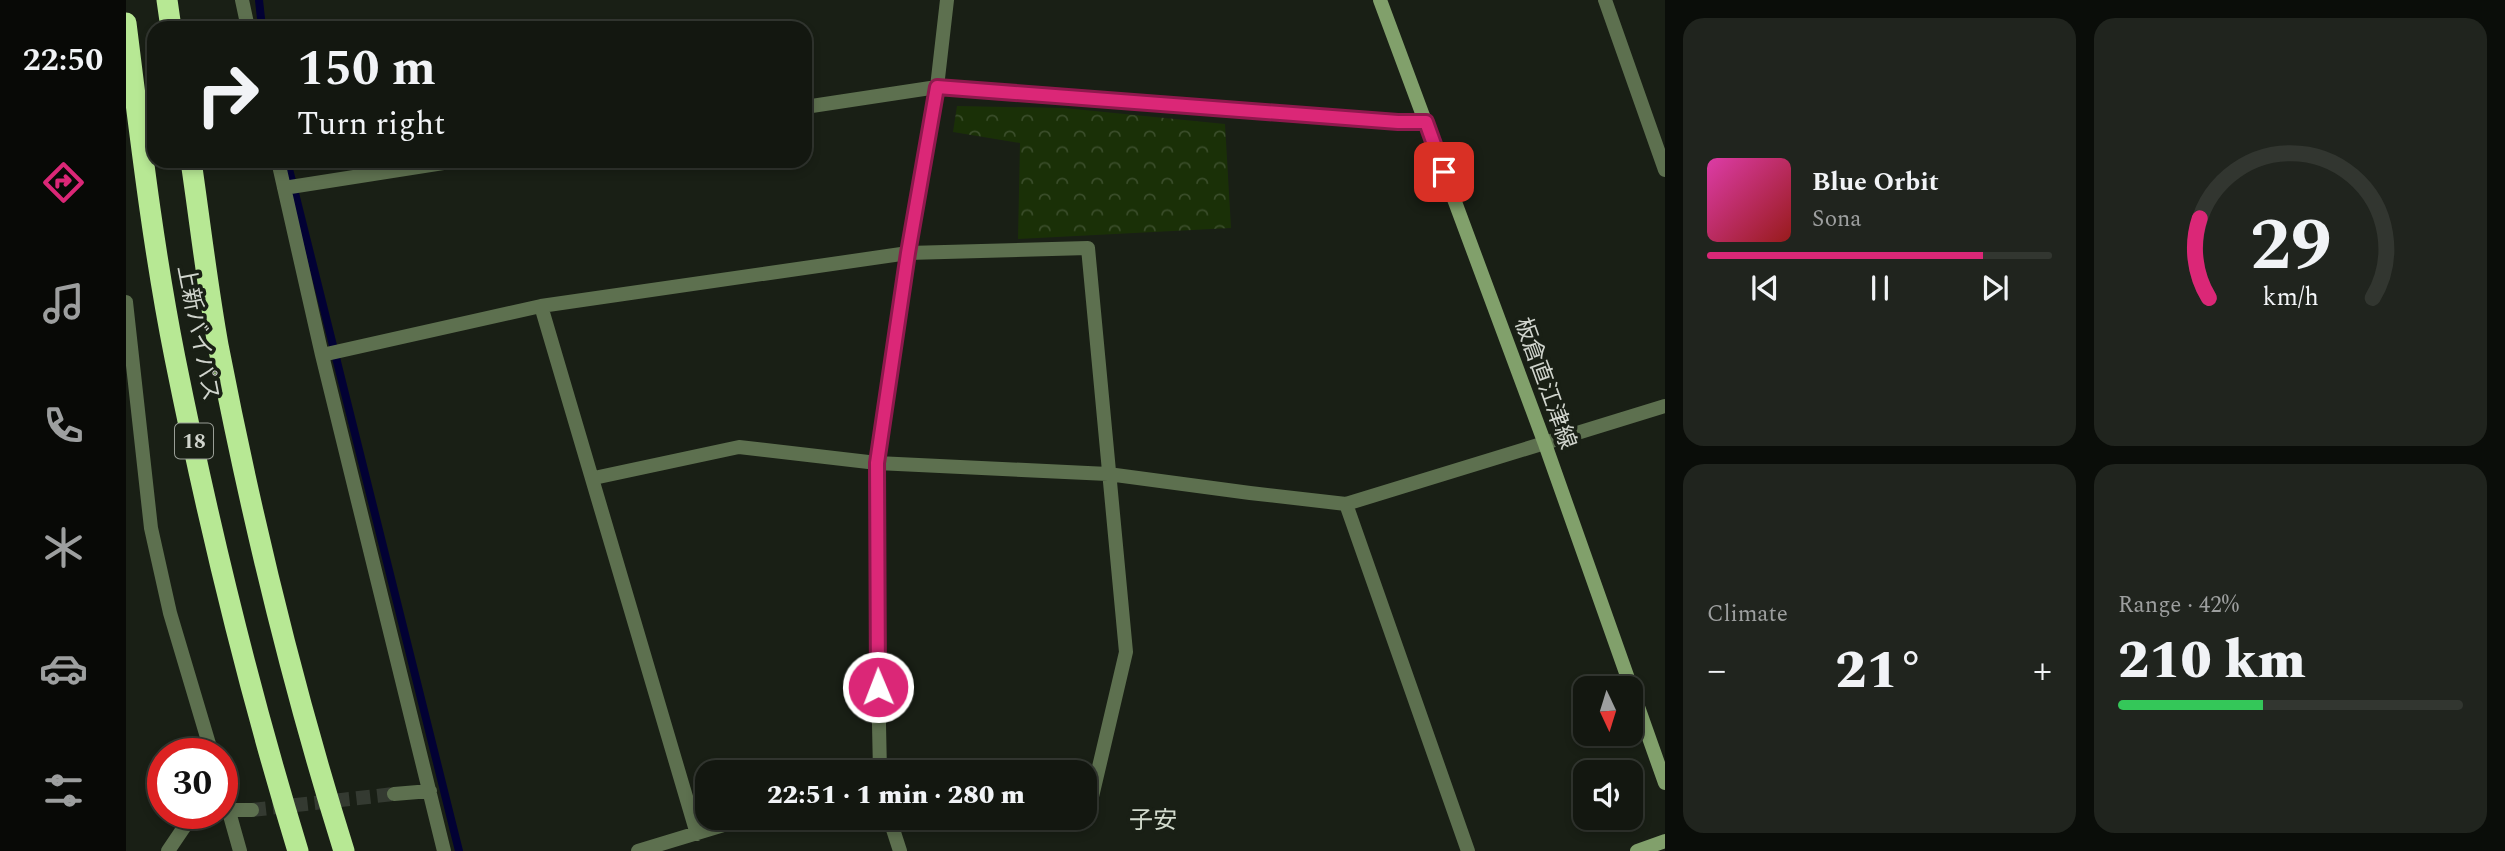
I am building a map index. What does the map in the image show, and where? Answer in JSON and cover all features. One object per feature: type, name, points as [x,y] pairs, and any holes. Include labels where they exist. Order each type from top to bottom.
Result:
[{"type":"highway","points":[[167,0],[170,21]]},
{"type":"highway","name":"上新バイパス","points":[[126,23],[142,152],[174,357],[222,567],[275,776],[298,851]]},
{"type":"highway","name":"上新バイパス","points":[[192,168],[218,343],[265,562],[320,776],[344,851]]},
{"type":"main road","name":"板倉直江津線","points":[[1380,0],[1545,444],[1665,783]]},
{"type":"main road","points":[[1637,851],[1665,841]]},
{"type":"street","points":[[242,0],[246,21]]},
{"type":"street","points":[[880,760],[877,463],[908,253],[937,87],[947,0]]},
{"type":"street","points":[[1605,0],[1665,170]]},
{"type":"street","points":[[812,106],[937,87],[1426,122]]},
{"type":"street","points":[[280,168],[321,355],[444,851]]},
{"type":"street","points":[[284,188],[411,168]]},
{"type":"street","points":[[321,355],[541,306],[908,253],[1088,248],[1126,652],[1097,775]]},
{"type":"street","points":[[126,302],[151,528],[170,613],[207,738]]},
{"type":"street","points":[[541,306],[697,834]]},
{"type":"street","points":[[594,478],[739,447],[877,463],[1108,474],[1346,504],[1665,406]]},
{"type":"street","points":[[1346,504],[1468,851]]},
{"type":"street","points":[[394,794],[430,791]]},
{"type":"street","points":[[238,810],[252,810]]},
{"type":"street","points":[[168,851],[183,829]]},
{"type":"street","points":[[232,829],[240,851]]},
{"type":"street","points":[[638,851],[709,830]]},
{"type":"street","points":[[893,830],[900,851]]},
{"type":"green space","points":[[957,106],[1064,108],[1225,124],[1231,228],[1018,239],[1020,143],[953,132]]},
{"type":"waterway","points":[[259,0],[261,21]]},
{"type":"waterway","points":[[289,168],[459,851]]},
{"type":"tunnel","points":[[252,810],[394,794]]},
{"type":"district","name":"子安","points":[[1153,820]]},
{"type":"route","points":[[878,687],[877,463],[908,253],[937,87],[1426,122],[1444,172]]}]
